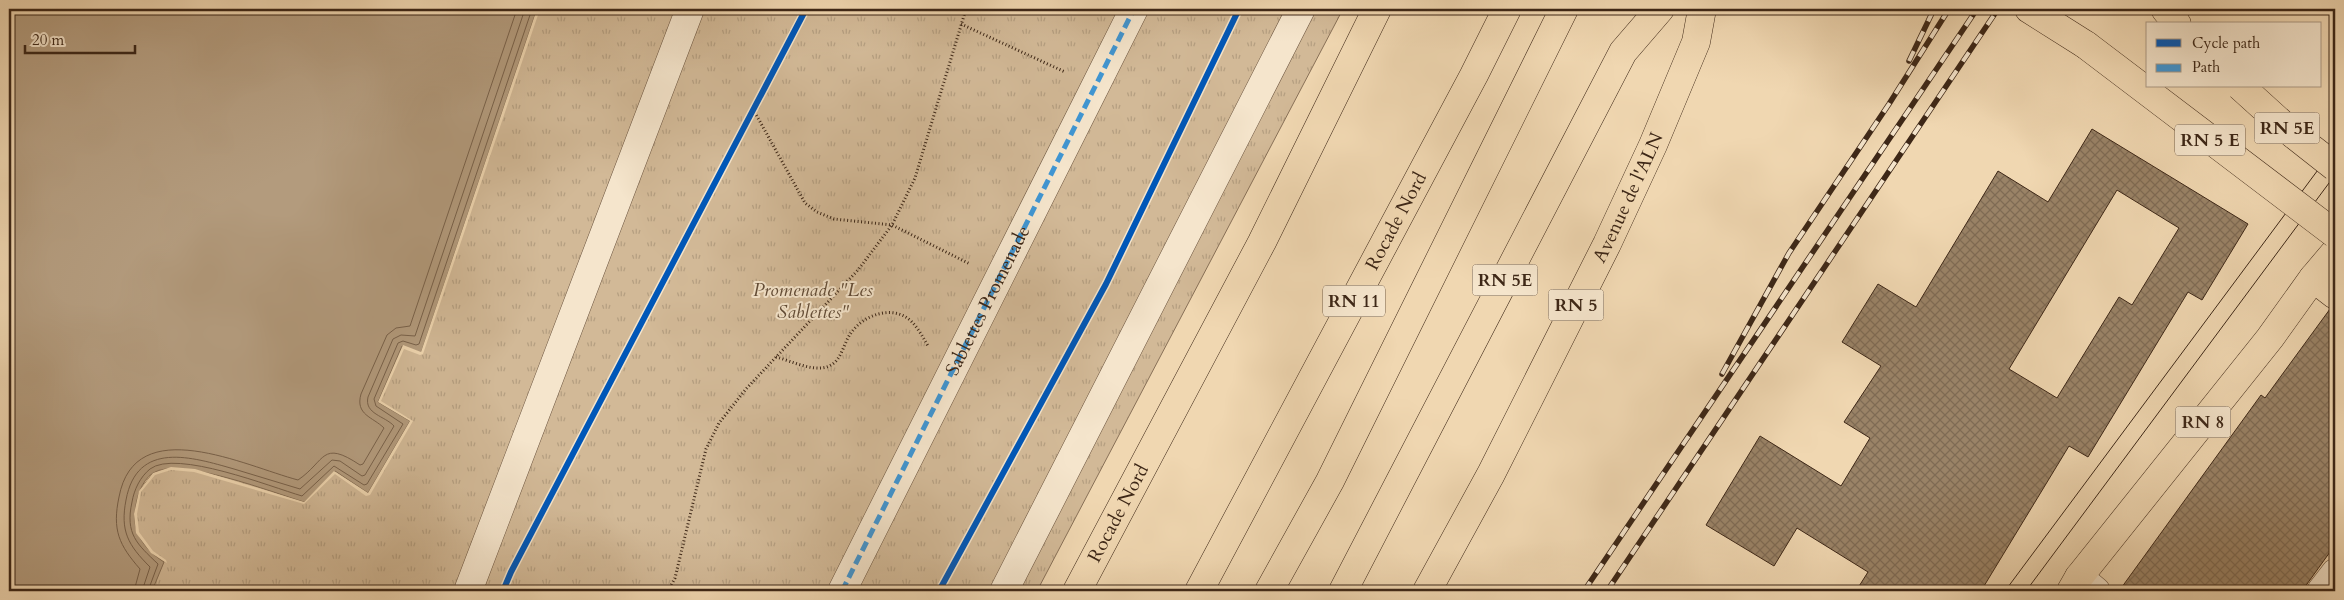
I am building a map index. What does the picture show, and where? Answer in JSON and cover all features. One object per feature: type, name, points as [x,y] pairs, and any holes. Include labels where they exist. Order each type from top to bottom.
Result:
[{"type":"main road","name":"Rocade Nord","points":[[1077,591],[1262,242],[1377,9]]},
{"type":"main road","name":"Rocade Nord","points":[[1199,591],[1474,75],[1506,9]]},
{"type":"main road","points":[[1269,591],[1330,481],[1564,9]]},
{"type":"main road","name":"RN 5E","points":[[1343,591],[1623,52],[1660,9]]},
{"type":"main road","name":"Avenue de l'ALN","points":[[1427,591],[1492,474],[1607,244],[1653,145],[1696,42],[1702,9]]},
{"type":"main road","points":[[2029,9],[2086,45]]},
{"type":"main road","points":[[2039,9],[2086,45]]},
{"type":"main road","points":[[2165,9],[2175,22]]},
{"type":"main road","name":"RN 5 E","points":[[2086,45],[2335,234]]},
{"type":"main road","name":"RN 5E","points":[[2242,88],[2293,134],[2335,167]]},
{"type":"main road","name":"RN 8","points":[[2082,586],[2270,338],[2313,278],[2335,252]]},
{"type":"main road","points":[[2313,278],[2335,295]]},
{"type":"street","points":[[468,591],[690,9]]},
{"type":"street","name":"Sablettes Promenade","points":[[842,591],[1134,9]]},
{"type":"street","points":[[1004,591],[1301,9]]},
{"type":"street","points":[[2321,591],[2335,573]]},
{"type":"path","points":[[668,591],[675,578],[706,449],[719,423],[746,389],[858,270],[892,225],[915,178],[966,9]]},
{"type":"path","points":[[962,24],[1057,68]]},
{"type":"path","points":[[749,117],[758,100]]},
{"type":"path","points":[[753,108],[805,202],[817,212],[847,221],[892,225],[956,256]]},
{"type":"path","points":[[776,357],[819,369],[831,366],[837,360],[849,334],[858,323],[871,316],[884,313],[900,314],[910,320],[920,332],[946,382]]},
{"type":"green space","name":"Promenade \"Les Sablettes\"","points":[[537,9],[1343,9],[1037,591],[152,591],[151,553],[136,533],[134,514],[139,491],[153,473],[378,402],[403,345],[421,352]]},
{"type":"water","points":[[9,9],[537,9],[421,353],[402,346],[378,402],[410,421],[368,493],[335,471],[304,502],[250,484],[204,472],[166,469],[153,473],[145,481],[138,496],[136,508],[136,528],[142,542],[164,562],[152,591],[9,591]]},
{"type":"pier","points":[[537,9],[540,9],[423,354],[420,355],[404,349],[381,401],[413,421],[370,495],[366,496],[335,474],[304,504],[194,472],[171,470],[155,475],[141,492],[137,514],[139,532],[153,551],[166,560],[167,563],[151,553],[136,533],[134,514],[139,491],[153,473],[171,467],[195,469],[304,502],[334,471],[368,493],[410,421],[378,402],[403,345],[421,352]]},
{"type":"building","points":[[2092,129],[2248,224],[2202,300],[2188,292],[2088,457],[2069,446],[1981,591],[1856,591],[1868,572],[1797,528],[1774,566],[1706,525],[1760,436],[1841,486],[1870,438],[1844,422],[1881,366],[1842,342],[1878,284],[1916,307],[1998,171],[2048,202]],"holes":[[[2117,190],[2179,228],[2132,305],[2119,297],[2057,398],[2009,369]]]},
{"type":"building","points":[[2330,309],[2335,310],[2335,545],[2302,591],[2119,591],[2261,395],[2265,398]]},
{"type":"tram line","points":[[2005,591],[2335,147]]},
{"type":"tram line","points":[[2026,591],[2335,175]]},
{"type":"railway","points":[[1909,61],[1934,9]]},
{"type":"railway","points":[[1722,374],[1789,253],[1889,104],[1949,9]]},
{"type":"railway","points":[[1584,591],[1977,9]]},
{"type":"railway","points":[[1607,591],[1998,9]]},
{"type":"marked path","points":[[842,591],[1134,9]]},
{"type":"cycle path","points":[[503,591],[511,572],[806,9]]},
{"type":"cycle path","points":[[939,591],[1106,284],[1239,9]]}]
